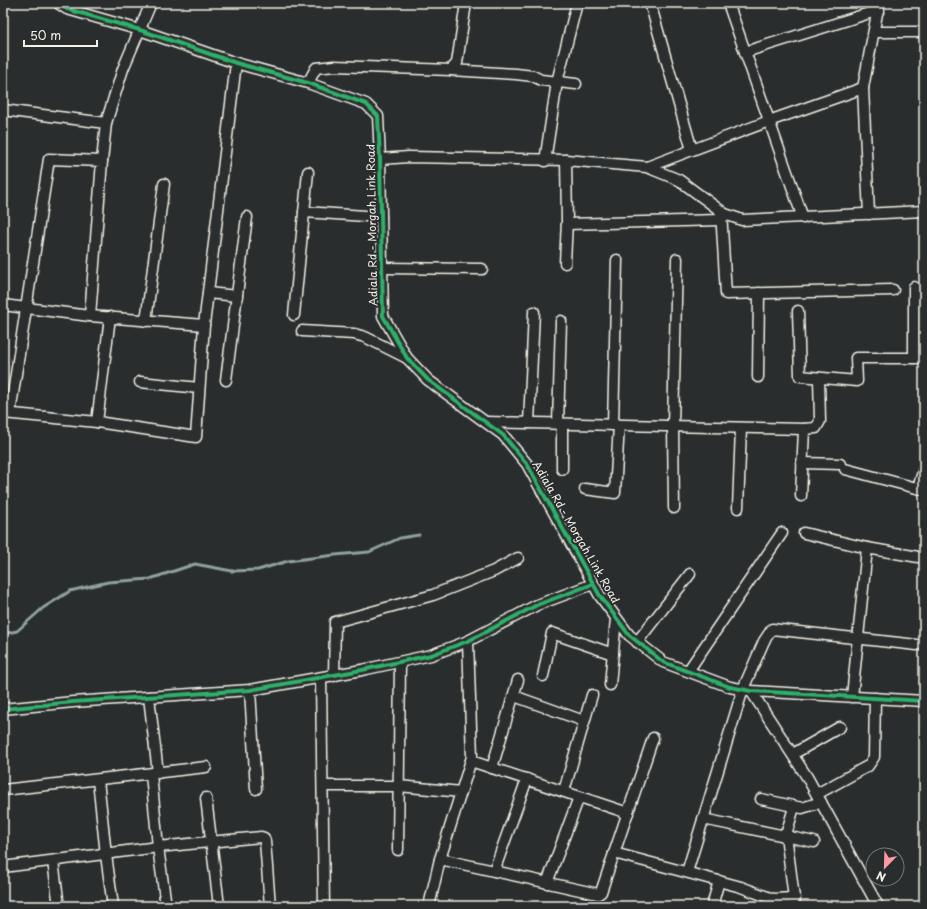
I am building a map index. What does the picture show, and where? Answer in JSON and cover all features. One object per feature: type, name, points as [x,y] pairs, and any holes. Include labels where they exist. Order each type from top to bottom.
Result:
[{"type":"street","name":"Adiala Rd - Morgah Link Road","points":[[58,3],[67,9],[140,30],[236,63],[308,83],[366,104],[378,116],[383,316],[407,358],[428,380],[503,435],[527,464],[600,596],[629,635],[637,642],[663,662],[688,672],[747,690],[924,701]]},
{"type":"street","points":[[90,316],[106,123],[123,69],[151,3]]},
{"type":"street","points":[[451,70],[457,63],[466,3]]},
{"type":"street","points":[[545,161],[556,82],[577,3]]},
{"type":"street","points":[[650,3],[692,150]]},
{"type":"street","points":[[728,3],[803,218]]},
{"type":"street","points":[[745,52],[879,7],[863,88],[869,214]]},
{"type":"street","points":[[875,32],[924,32]]},
{"type":"street","points":[[102,161],[49,159],[27,307],[6,413],[97,422],[196,436],[204,324],[236,63]]},
{"type":"street","points":[[308,83],[316,68],[334,66],[516,74],[533,76],[541,80],[576,84]]},
{"type":"street","points":[[647,167],[769,120],[863,88]]},
{"type":"street","points":[[3,110],[106,123]]},
{"type":"street","points":[[380,159],[409,157],[545,161],[566,160],[647,167],[679,180],[721,216],[726,294],[893,290]]},
{"type":"street","points":[[565,263],[567,224],[566,160]]},
{"type":"street","points":[[294,315],[308,172]]},
{"type":"street","points":[[146,321],[164,184]]},
{"type":"street","points":[[567,224],[721,216],[742,220],[803,218],[924,211]]},
{"type":"street","points":[[304,212],[381,217]]},
{"type":"street","points":[[226,380],[247,217]]},
{"type":"street","points":[[674,508],[673,426],[677,259]]},
{"type":"street","points":[[585,489],[615,493],[617,260]]},
{"type":"street","points":[[382,268],[482,269]]},
{"type":"street","points":[[798,311],[800,376],[857,381],[856,358],[919,358],[914,287]]},
{"type":"street","points":[[208,293],[237,296]]},
{"type":"street","points":[[758,378],[759,293]]},
{"type":"street","points":[[3,305],[90,316],[204,324]]},
{"type":"street","points":[[529,423],[534,312]]},
{"type":"street","points":[[97,422],[110,317]]},
{"type":"street","points":[[561,321],[560,424],[562,469]]},
{"type":"street","points":[[302,331],[354,334],[364,337],[407,358]]},
{"type":"street","points":[[486,422],[741,428],[816,428],[820,421],[820,378]]},
{"type":"street","points":[[140,382],[199,388]]},
{"type":"street","points":[[738,508],[741,428]]},
{"type":"street","points":[[801,496],[804,429]]},
{"type":"street","points":[[802,463],[843,467],[921,489],[924,469]]},
{"type":"street","points":[[688,672],[782,533]]},
{"type":"street","points":[[804,533],[867,548],[924,558]]},
{"type":"street","points":[[852,697],[867,548]]},
{"type":"street","points":[[334,676],[335,622],[433,595],[494,571],[518,558]]},
{"type":"street","points":[[637,642],[690,574]]},
{"type":"street","points":[[3,709],[250,690],[334,676],[431,655],[468,641],[537,605],[593,584]]},
{"type":"street","points":[[610,685],[616,618]]},
{"type":"street","points":[[687,872],[703,819],[764,641],[772,629],[857,640],[917,645]]},
{"type":"street","points":[[543,676],[552,633],[613,654]]},
{"type":"street","points":[[429,906],[440,860],[471,761],[468,641]]},
{"type":"street","points":[[398,850],[400,662]]},
{"type":"street","points":[[321,678],[324,906]]},
{"type":"street","points":[[492,768],[518,680]]},
{"type":"street","points":[[250,690],[256,789]]},
{"type":"street","points":[[747,690],[793,754],[819,798],[878,906]]},
{"type":"street","points":[[564,791],[592,695]]},
{"type":"street","points":[[514,696],[584,721]]},
{"type":"street","points":[[149,697],[155,773],[158,847],[166,906]]},
{"type":"street","points":[[761,799],[802,808],[868,766],[874,757],[876,698]]},
{"type":"street","points":[[793,754],[840,727]]},
{"type":"street","points":[[440,860],[598,894],[603,889],[653,738]]},
{"type":"street","points":[[471,761],[628,813]]},
{"type":"street","points":[[3,790],[206,767]]},
{"type":"street","points":[[494,871],[527,779]]},
{"type":"street","points":[[98,780],[113,906]]},
{"type":"street","points":[[323,786],[399,786],[461,792]]},
{"type":"street","points":[[547,883],[579,796]]},
{"type":"street","points":[[206,798],[219,906]]},
{"type":"street","points":[[614,852],[719,881],[773,899],[795,902],[786,835],[794,807]]},
{"type":"street","points":[[703,819],[814,842]]},
{"type":"street","points":[[3,867],[211,841],[264,838],[270,906]]},
{"type":"street","points":[[53,861],[59,906]]},
{"type":"street","points":[[712,906],[719,881]]},
{"type":"waterway","points":[[3,634],[17,631],[43,608],[70,591],[108,582],[150,579],[195,564],[232,571],[258,570],[288,561],[369,552],[400,538],[419,535]]},
{"type":"cycle path","points":[[58,3],[67,9],[140,30],[236,63],[308,83],[366,104],[378,116],[383,316],[407,358],[428,380],[503,435],[527,464],[600,596],[629,635],[663,662],[730,687],[751,691],[924,701]]},
{"type":"cycle path","points":[[3,709],[73,702],[250,690],[362,670],[431,655],[468,641],[537,605],[593,584]]}]
